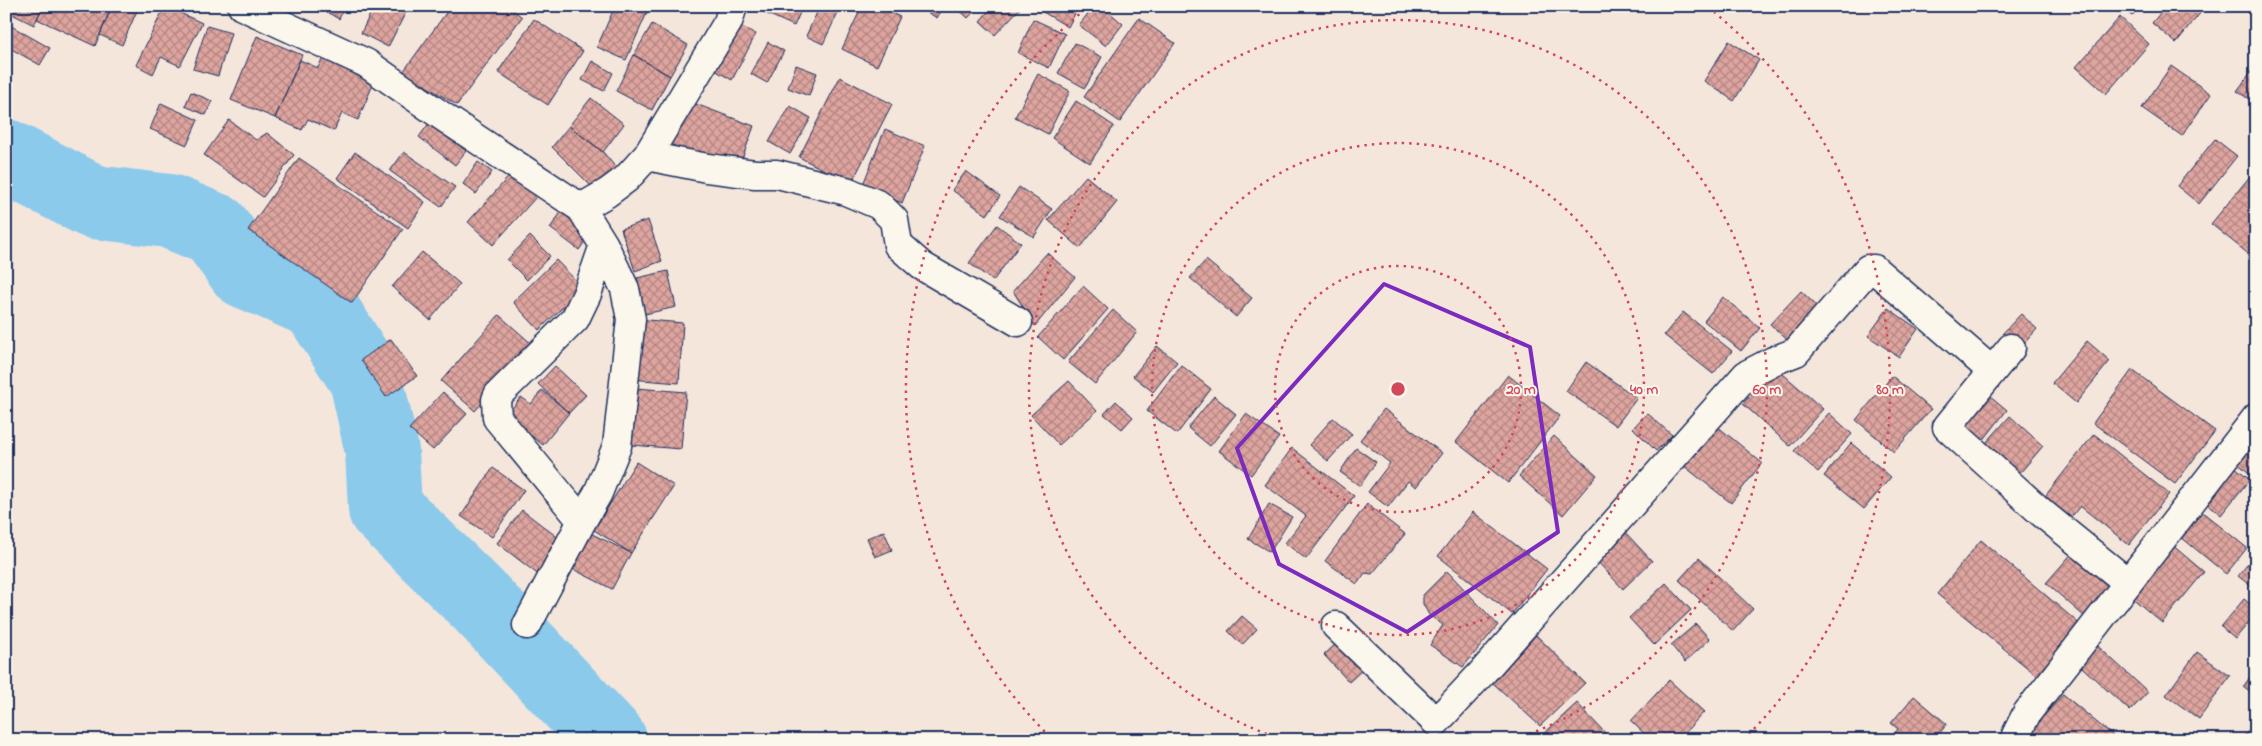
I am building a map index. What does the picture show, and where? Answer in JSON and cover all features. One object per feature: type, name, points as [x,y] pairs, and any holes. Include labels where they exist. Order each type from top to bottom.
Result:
[{"type":"street","points":[[242,6],[366,63],[450,122],[582,208],[604,245],[625,289],[631,320],[617,446],[598,493],[527,625]]},
{"type":"street","points":[[582,208],[626,179],[647,156],[728,22],[734,6]]},
{"type":"street","points":[[647,156],[707,168],[755,174],[776,174],[854,194],[879,206],[894,220],[898,245],[922,266],[1018,322]]},
{"type":"street","points":[[582,521],[497,418],[496,400],[498,395],[574,319],[587,294],[604,245]]},
{"type":"street","points":[[1336,626],[1428,731],[1481,674],[1746,375],[1773,360],[1796,352],[1868,269],[1874,270],[1992,372]]},
{"type":"street","points":[[2011,348],[1947,427],[2042,513],[2127,582]]},
{"type":"street","points":[[2018,740],[2016,735],[2019,725],[2027,712],[2256,418]]},
{"type":"highlighted area","points":[[1384,284],[1530,347],[1558,532],[1407,632],[1279,564],[1237,448]]},
{"type":"building","points":[[6,6],[43,6],[34,25],[6,11]]},
{"type":"building","points":[[43,6],[112,6],[95,46],[37,19]]},
{"type":"building","points":[[112,6],[139,6],[122,45],[100,35]]},
{"type":"building","points":[[165,6],[202,23],[180,66],[161,57],[153,74],[136,65]]},
{"type":"building","points":[[316,6],[345,6],[339,19]]},
{"type":"building","points":[[374,6],[409,6],[388,47],[361,33]]},
{"type":"building","points":[[451,6],[508,6],[522,17],[457,105],[403,72]]},
{"type":"building","points":[[615,6],[650,6],[626,60],[597,47]]},
{"type":"building","points":[[765,6],[803,6],[794,26],[763,12]]},
{"type":"building","points":[[820,6],[841,6],[823,44],[806,36]]},
{"type":"building","points":[[862,6],[876,6],[900,17],[877,66],[842,49]]},
{"type":"building","points":[[921,6],[944,6],[937,18],[920,8]]},
{"type":"building","points":[[955,6],[979,6],[968,18]]},
{"type":"building","points":[[993,6],[1022,6],[995,35],[980,21]]},
{"type":"building","points":[[1033,6],[1079,6],[1068,27]]},
{"type":"building","points":[[1094,6],[1102,6],[1123,24],[1106,46],[1079,25]]},
{"type":"building","points":[[2120,6],[2139,6],[2132,16]]},
{"type":"building","points":[[2166,6],[2194,6],[2201,12],[2176,43],[2152,23]]},
{"type":"building","points":[[2120,17],[2149,44],[2106,94],[2076,67]]},
{"type":"building","points":[[1139,18],[1175,43],[1120,122],[1084,97]]},
{"type":"building","points":[[534,19],[583,51],[548,105],[498,72]]},
{"type":"building","points":[[1033,19],[1065,34],[1049,68],[1018,53]]},
{"type":"building","points":[[6,23],[50,48],[40,65],[6,46]]},
{"type":"building","points":[[652,24],[688,45],[670,76],[634,55]]},
{"type":"building","points":[[736,24],[756,34],[732,80],[713,69]]},
{"type":"building","points":[[207,26],[231,33],[218,76],[193,69]]},
{"type":"building","points":[[257,36],[302,55],[275,118],[231,100]]},
{"type":"building","points":[[1729,41],[1759,60],[1734,101],[1704,81]]},
{"type":"building","points":[[768,42],[784,51],[767,83],[751,74]]},
{"type":"building","points":[[1075,43],[1102,57],[1085,88],[1058,73]]},
{"type":"building","points":[[326,50],[360,64],[356,75],[374,82],[358,120],[342,113],[334,131],[308,119],[302,130],[275,118],[300,60],[318,68]]},
{"type":"building","points":[[634,55],[670,76],[652,110],[616,91]]},
{"type":"building","points":[[592,61],[613,73],[604,91],[582,80]]},
{"type":"building","points":[[796,65],[817,73],[809,96],[788,88]]},
{"type":"building","points":[[2256,65],[2256,104],[2237,91]]},
{"type":"building","points":[[2171,66],[2211,94],[2182,136],[2142,108]]},
{"type":"building","points":[[1038,74],[1070,91],[1048,134],[1015,117]]},
{"type":"building","points":[[840,77],[892,104],[851,184],[799,157]]},
{"type":"building","points":[[191,92],[212,101],[206,115],[185,106]]},
{"type":"building","points":[[591,98],[624,124],[603,152],[569,126]]},
{"type":"building","points":[[685,100],[754,126],[738,170],[669,144]]},
{"type":"building","points":[[1076,101],[1114,126],[1090,163],[1052,138]]},
{"type":"building","points":[[161,103],[198,120],[187,145],[150,129]]},
{"type":"building","points":[[790,106],[811,118],[790,154],[769,142]]},
{"type":"building","points":[[229,120],[256,140],[267,133],[294,155],[263,197],[204,155]]},
{"type":"building","points":[[430,122],[466,151],[455,165],[419,137]]},
{"type":"building","points":[[569,126],[603,152],[617,169],[596,191],[552,147]]},
{"type":"building","points":[[885,129],[925,146],[902,203],[862,187]]},
{"type":"building","points":[[2215,139],[2237,156],[2199,204],[2177,186]]},
{"type":"building","points":[[355,152],[425,202],[408,228],[337,178]]},
{"type":"building","points":[[404,152],[455,187],[441,207],[390,171]]},
{"type":"building","points":[[299,158],[403,229],[352,303],[248,230]]},
{"type":"building","points":[[478,162],[492,172],[476,194],[463,184]]},
{"type":"building","points":[[966,171],[1000,196],[987,215],[952,190]]},
{"type":"building","points":[[512,173],[537,196],[493,245],[468,222]]},
{"type":"building","points":[[2251,175],[2256,178],[2256,260],[2211,224]]},
{"type":"building","points":[[1086,176],[1117,202],[1080,248],[1048,220]]},
{"type":"building","points":[[1019,187],[1052,209],[1034,237],[1000,216]]},
{"type":"building","points":[[562,211],[591,233],[579,250],[550,228]]},
{"type":"building","points":[[648,220],[662,261],[635,271],[621,229]]},
{"type":"building","points":[[997,225],[1021,243],[993,281],[969,263]]},
{"type":"building","points":[[530,236],[550,256],[527,280],[507,260]]},
{"type":"building","points":[[422,252],[460,284],[430,320],[392,287]]},
{"type":"building","points":[[1047,253],[1075,277],[1035,326],[1013,291]]},
{"type":"building","points":[[556,260],[583,288],[539,330],[513,302]]},
{"type":"building","points":[[1206,260],[1252,298],[1236,317],[1190,278]]},
{"type":"building","points":[[668,271],[676,307],[645,314],[637,278]]},
{"type":"building","points":[[1083,286],[1108,309],[1063,360],[1038,337]]},
{"type":"building","points":[[1801,291],[1825,314],[1795,347],[1770,324]]},
{"type":"building","points":[[1723,297],[1760,328],[1741,351],[1704,321]]},
{"type":"building","points":[[1888,308],[1918,329],[1899,357],[1868,336]]},
{"type":"building","points":[[1113,310],[1137,332],[1095,384],[1068,362]]},
{"type":"building","points":[[1683,312],[1732,351],[1713,374],[1664,335]]},
{"type":"building","points":[[2021,314],[2037,329],[2020,348],[2003,333]]},
{"type":"building","points":[[499,315],[533,345],[475,411],[441,381]]},
{"type":"building","points":[[636,319],[683,323],[679,383],[630,379]]},
{"type":"building","points":[[391,339],[417,376],[386,397],[361,360]]},
{"type":"building","points":[[2087,341],[2110,361],[2076,403],[2052,383]]},
{"type":"building","points":[[1157,346],[1177,362],[1153,392],[1133,376]]},
{"type":"building","points":[[1586,362],[1637,398],[1616,426],[1566,391]]},
{"type":"building","points":[[1181,365],[1211,389],[1177,434],[1147,411]]},
{"type":"building","points":[[555,366],[586,395],[569,413],[538,384]]},
{"type":"building","points":[[1775,367],[1823,409],[1790,446],[1743,404]]},
{"type":"building","points":[[2132,370],[2215,431],[2175,484],[2093,423]]},
{"type":"building","points":[[1508,375],[1560,416],[1508,483],[1456,442]]},
{"type":"building","points":[[1892,376],[1931,409],[1894,452],[1856,420]]},
{"type":"building","points":[[1069,381],[1097,411],[1059,445],[1031,415]]},
{"type":"building","points":[[636,388],[686,392],[681,449],[631,445]]},
{"type":"building","points":[[542,390],[569,413],[543,445],[506,416],[521,397],[531,404]]},
{"type":"building","points":[[1983,390],[2007,410],[1979,446],[1954,426]]},
{"type":"building","points":[[443,392],[467,414],[433,450],[409,429]]},
{"type":"building","points":[[1214,396],[1236,414],[1210,446],[1188,428]]},
{"type":"building","points":[[1116,401],[1133,417],[1122,429],[1104,414]]},
{"type":"building","points":[[1384,409],[1442,453],[1416,487],[1408,481],[1388,507],[1368,492],[1390,463],[1360,440]]},
{"type":"building","points":[[1647,413],[1672,435],[1656,451],[1633,428]]},
{"type":"building","points":[[1829,413],[1852,434],[1818,472],[1794,451]]},
{"type":"building","points":[[1246,414],[1279,437],[1251,475],[1219,451]]},
{"type":"building","points":[[2010,416],[2043,446],[2020,473],[1986,443]]},
{"type":"building","points":[[1333,418],[1352,434],[1328,461],[1309,445]]},
{"type":"building","points":[[1716,425],[1762,463],[1731,503],[1684,466]]},
{"type":"building","points":[[2094,434],[2169,494],[2129,545],[2080,506],[2069,520],[2042,500]]},
{"type":"building","points":[[2246,434],[2256,442],[2256,479],[2228,455]]},
{"type":"building","points":[[1554,436],[1597,475],[1563,515],[1519,476]]},
{"type":"building","points":[[1851,443],[1891,477],[1864,509],[1824,476]]},
{"type":"building","points":[[1292,448],[1354,496],[1306,559],[1285,543],[1306,516],[1265,485]]},
{"type":"building","points":[[1356,448],[1376,462],[1360,486],[1340,472]]},
{"type":"building","points":[[2225,459],[2250,479],[2221,515],[2196,495]]},
{"type":"building","points":[[636,462],[674,486],[631,553],[594,530]]},
{"type":"building","points":[[493,468],[524,490],[492,537],[461,516]]},
{"type":"building","points":[[2190,502],[2247,548],[2226,574],[2170,528]]},
{"type":"building","points":[[1269,504],[1292,517],[1270,552],[1248,539]]},
{"type":"building","points":[[1367,504],[1405,534],[1372,574],[1365,573],[1357,584],[1325,561]]},
{"type":"building","points":[[522,510],[565,543],[540,576],[497,543]]},
{"type":"building","points":[[1473,512],[1547,569],[1512,614],[1438,556]]},
{"type":"building","points":[[884,531],[892,550],[875,557],[867,538]]},
{"type":"building","points":[[1624,531],[1652,561],[1623,589],[1595,559]]},
{"type":"building","points":[[588,532],[631,553],[612,589],[569,567]]},
{"type":"building","points":[[1981,540],[2083,627],[2040,678],[1937,594]]},
{"type":"building","points":[[2171,544],[2204,572],[2162,623],[2129,595]]},
{"type":"building","points":[[2075,550],[2112,586],[2085,617],[2046,583]]},
{"type":"building","points":[[2256,554],[2256,590],[2238,576]]},
{"type":"building","points":[[1699,558],[1753,609],[1733,631],[1679,580]]},
{"type":"building","points":[[1447,571],[1498,625],[1463,667],[1430,645],[1443,625],[1429,615],[1423,604],[1423,595]]},
{"type":"building","points":[[1666,583],[1691,610],[1654,645],[1629,618]]},
{"type":"building","points":[[2244,599],[2256,609],[2256,614],[2235,639],[2221,627]]},
{"type":"building","points":[[1242,616],[1257,629],[1242,645],[1228,631]]},
{"type":"building","points":[[1696,624],[1710,639],[1685,662],[1671,645]]},
{"type":"building","points":[[1536,635],[1585,683],[1540,726],[1493,683]]},
{"type":"building","points":[[2090,639],[2148,692],[2130,711],[2073,659]]},
{"type":"building","points":[[1338,642],[1362,670],[1349,682],[1324,655]]},
{"type":"building","points":[[2197,652],[2230,676],[2199,719],[2166,695]]},
{"type":"building","points":[[2256,669],[2256,697],[2243,687]]},
{"type":"building","points":[[1669,680],[1704,712],[1678,740],[1651,740],[1631,721]]},
{"type":"building","points":[[2063,694],[2113,736],[2110,740],[2037,740],[2029,733]]},
{"type":"building","points":[[1914,696],[1947,724],[1934,740],[1889,740],[1898,729],[1891,723]]},
{"type":"building","points":[[1577,703],[1608,736],[1604,740],[1537,740]]},
{"type":"building","points":[[2256,721],[2256,740],[2249,740],[2244,736]]},
{"type":"building","points":[[2141,734],[2149,740],[2136,740]]},
{"type":"waterway","points":[[6,156],[94,202],[169,211],[215,230],[245,271],[318,303],[366,379],[382,451],[385,509],[480,602],[610,740]]}]
